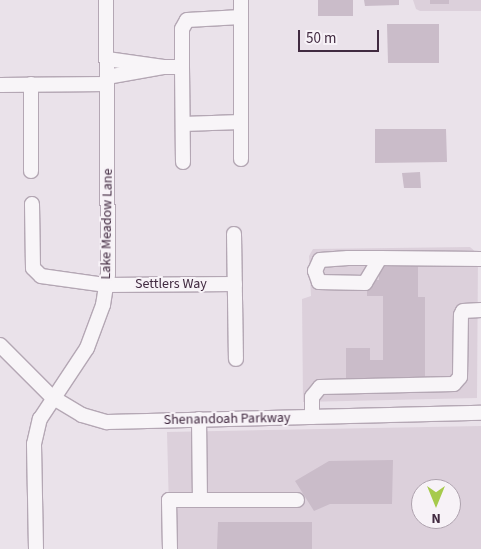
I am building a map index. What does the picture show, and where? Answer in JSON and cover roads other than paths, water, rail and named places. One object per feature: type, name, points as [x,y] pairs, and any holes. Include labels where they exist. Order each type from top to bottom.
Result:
[{"type":"street","name":"Lake Meadow Lane","points":[[36,549],[34,444],[40,419],[52,397],[87,348],[97,326],[106,285],[106,0]]},
{"type":"street","points":[[241,0],[241,160]]},
{"type":"street","points":[[183,162],[182,29],[187,20],[241,17]]},
{"type":"street","points":[[107,59],[163,67],[182,67]]},
{"type":"street","points":[[0,85],[107,80],[163,67]]},
{"type":"street","points":[[31,84],[31,171]]},
{"type":"street","points":[[183,124],[241,122]]},
{"type":"street","name":"Settlers Way","points":[[32,204],[33,268],[36,273],[50,278],[106,285],[235,284]]},
{"type":"street","points":[[234,234],[236,359]]},
{"type":"street","points":[[380,258],[481,259]]},
{"type":"street","points":[[312,417],[312,397],[320,387],[454,384],[460,376],[461,315],[463,311],[481,310]]},
{"type":"street","name":"Shenandoah Parkway","points":[[2,352],[52,397],[82,415],[107,422],[481,413]]},
{"type":"street","points":[[199,419],[200,500]]},
{"type":"street","points":[[170,549],[169,500],[297,500]]}]
